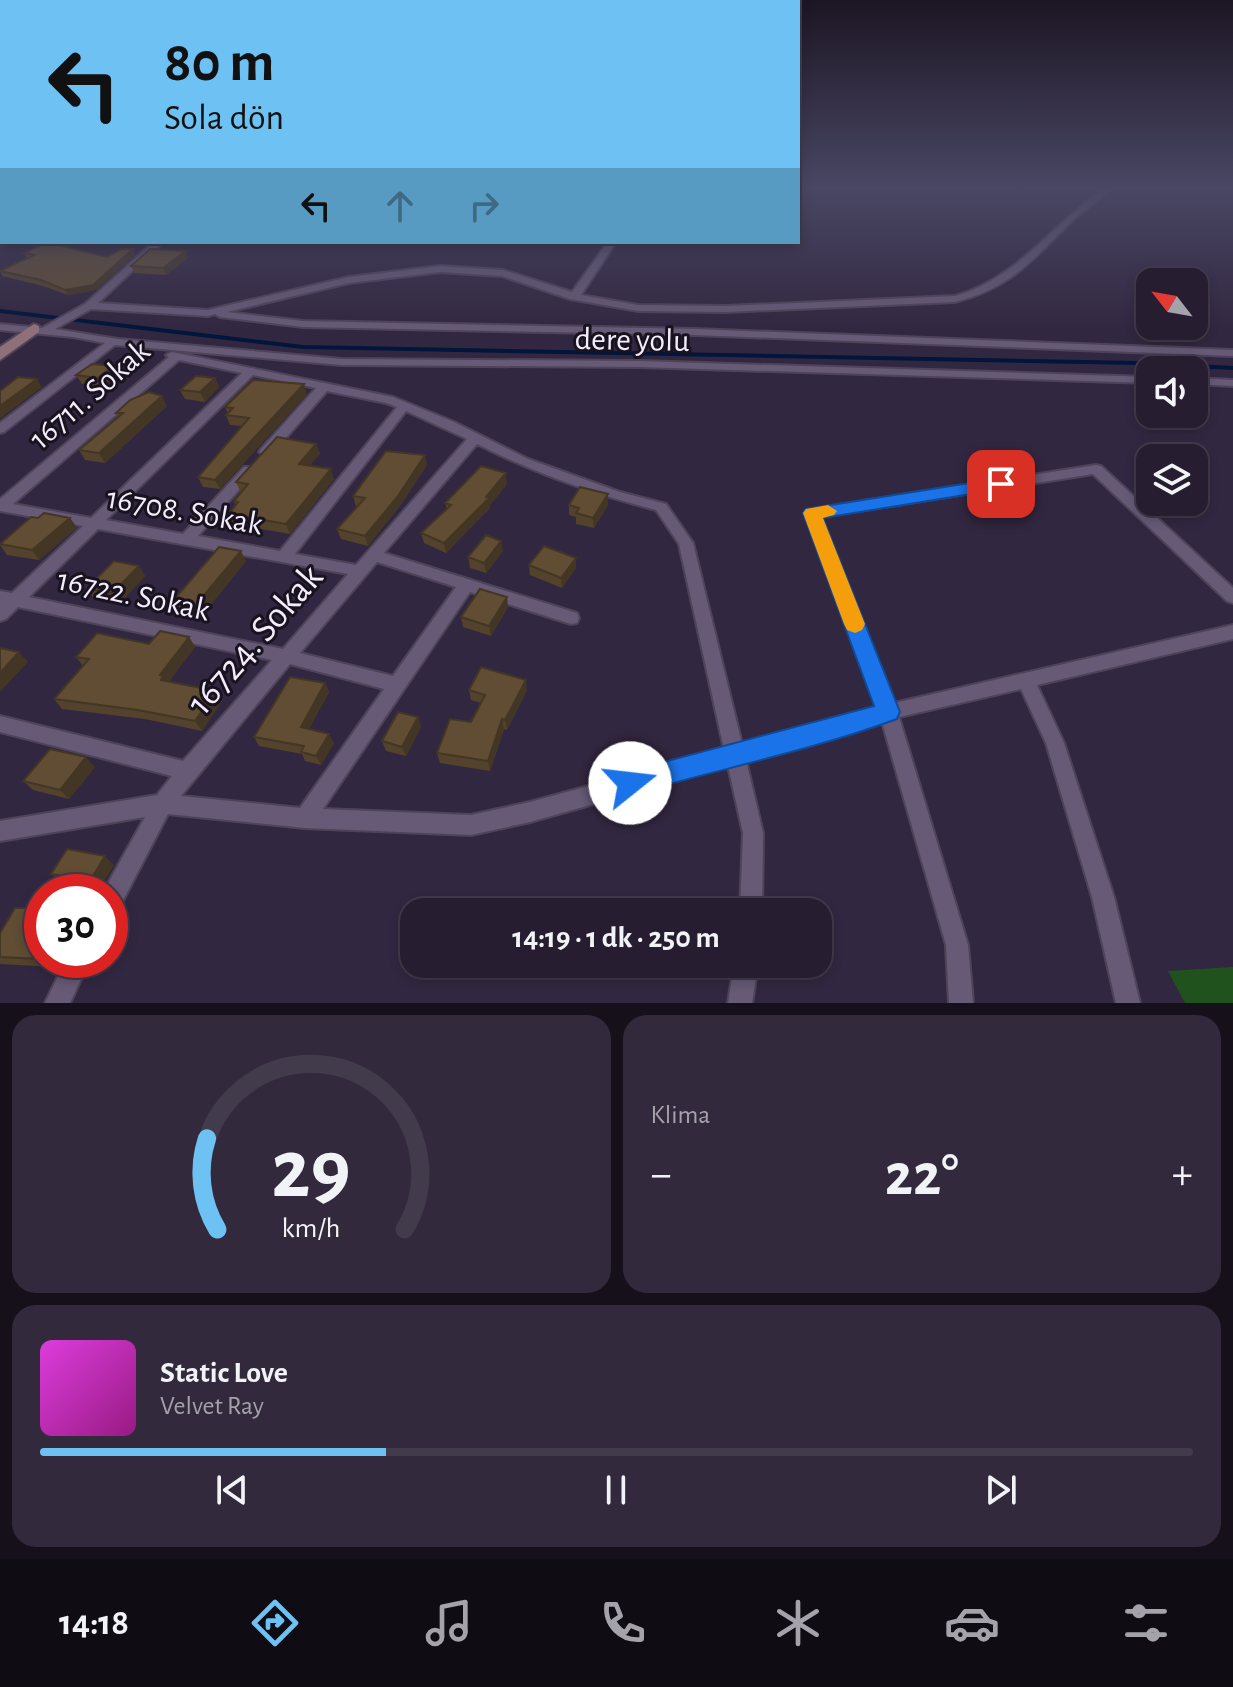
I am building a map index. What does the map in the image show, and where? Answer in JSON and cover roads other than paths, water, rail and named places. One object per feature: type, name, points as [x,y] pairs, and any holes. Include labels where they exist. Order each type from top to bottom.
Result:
[{"type":"street","points":[[208,313],[349,280],[440,269],[503,273],[574,297],[638,308],[703,309],[967,297],[981,294],[1001,283],[1049,236]]},
{"type":"street","points":[[0,355],[84,308],[157,244]]},
{"type":"street","points":[[574,297],[611,244]]},
{"type":"street","points":[[84,308],[208,313],[303,324],[695,332],[1233,353]]},
{"type":"street","points":[[0,327],[113,342],[404,406],[564,477],[661,507],[686,543],[753,833],[751,898]]},
{"type":"street","points":[[0,429],[113,342]]},
{"type":"street","name":"dere yolu","points":[[113,342],[342,362],[640,364],[1136,380]]},
{"type":"street","name":"16711. Sokak","points":[[0,506],[177,356]]},
{"type":"street","points":[[0,615],[8,598],[95,522],[250,372]]},
{"type":"street","points":[[1208,382],[1233,383]]},
{"type":"street","points":[[186,540],[324,387]]},
{"type":"street","points":[[285,556],[404,406]]},
{"type":"street","name":"16724. Sokak","points":[[125,874],[163,804],[187,771],[475,438]]},
{"type":"street","points":[[961,1003],[957,945],[888,712],[812,513],[1096,469],[1233,597]]},
{"type":"street","name":"16708. Sokak","points":[[0,506],[360,571]]},
{"type":"street","points":[[374,555],[571,618]]},
{"type":"street","points":[[305,818],[465,586]]},
{"type":"street","name":"16722. Sokak","points":[[8,598],[285,656],[395,684]]},
{"type":"street","points":[[0,831],[163,804],[305,818],[471,825],[530,812],[888,712],[1233,632]]},
{"type":"street","points":[[1025,679],[1055,743],[1103,897],[1128,1003]]},
{"type":"street","points":[[0,724],[187,771]]},
{"type":"street","points":[[57,1003],[69,978]]},
{"type":"street","points":[[740,1003],[744,978]]},
{"type":"waterway","points":[[0,311],[303,347],[1138,363],[1233,368]]}]
